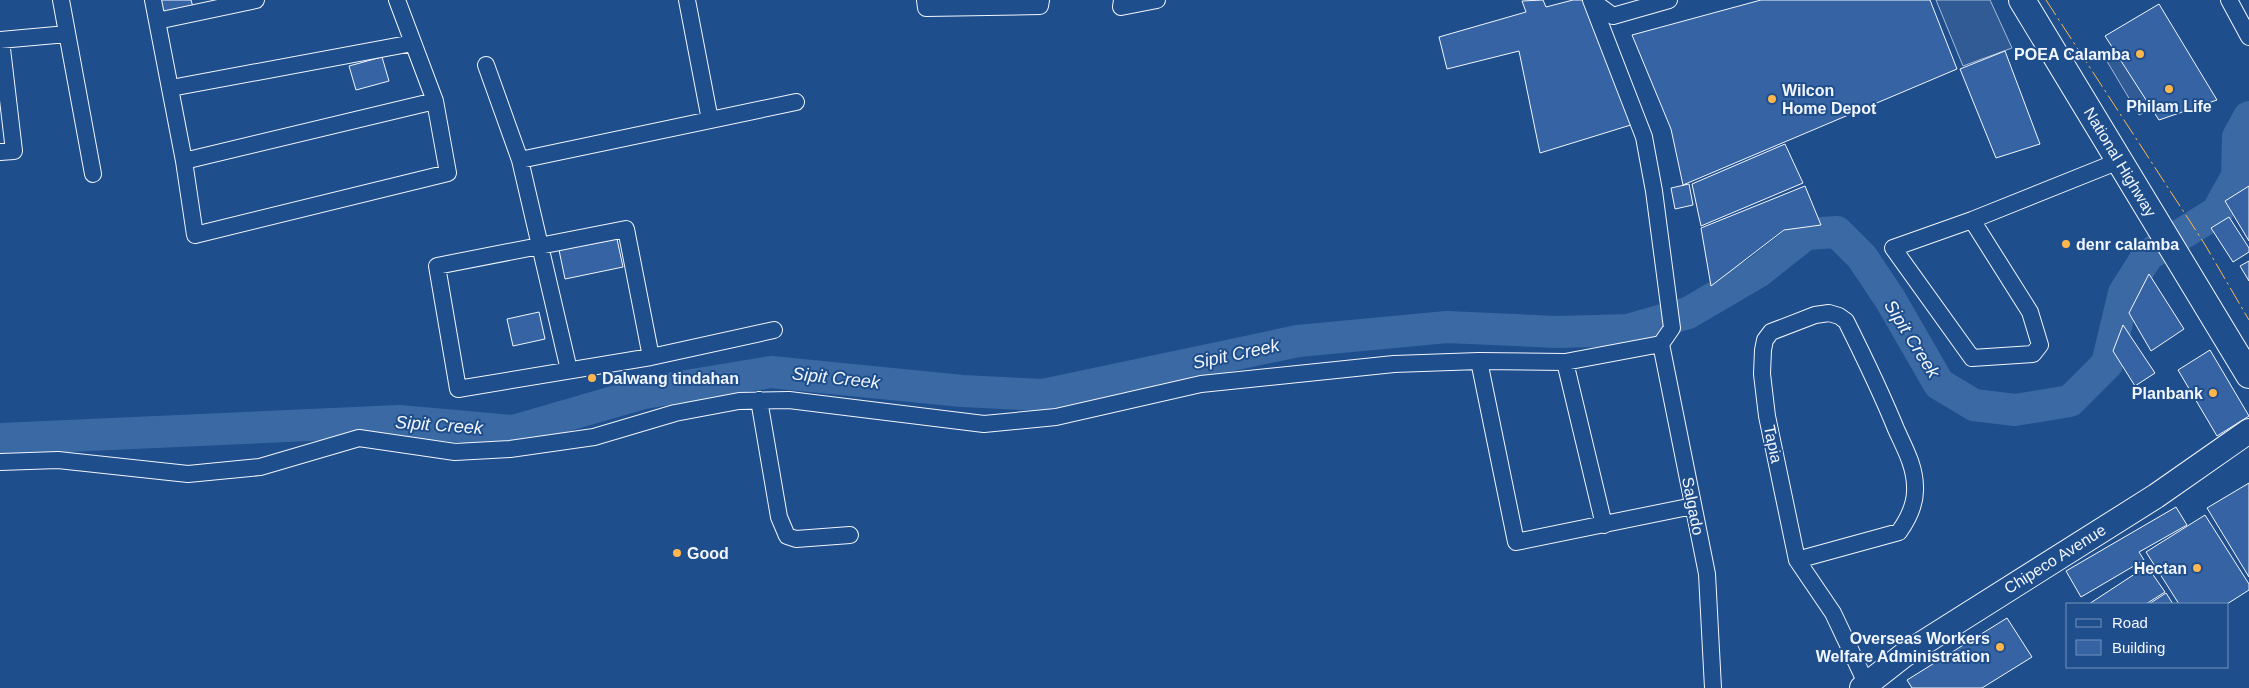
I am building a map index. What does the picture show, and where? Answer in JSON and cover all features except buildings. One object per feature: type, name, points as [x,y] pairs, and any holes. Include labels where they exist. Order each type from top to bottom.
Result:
[{"type":"main road","name":"National Highway","points":[[2022,0],[2249,375]]},
{"type":"main road","name":"Chipeco Avenue","points":[[1864,686],[1904,655],[2156,496],[2249,431]]},
{"type":"street","points":[[61,0],[93,174]]},
{"type":"street","points":[[153,0],[171,88],[195,235],[448,173],[435,101],[397,0]]},
{"type":"street","points":[[157,21],[256,0]]},
{"type":"street","points":[[687,0],[710,120]]},
{"type":"street","points":[[925,0],[926,8],[935,8],[1040,6],[1041,0]]},
{"type":"street","points":[[1122,0],[1121,7],[1157,0]]},
{"type":"street","points":[[0,462],[58,460],[188,474],[260,468],[360,438],[455,452],[510,449],[594,437],[675,413],[740,401],[759,400],[799,401],[984,424],[1056,417],[1201,384],[1394,364],[1479,361],[1565,362],[1661,344],[1672,328],[1644,138],[1591,0],[1613,16],[1669,0]]},
{"type":"street","points":[[2229,0],[2249,37]]},
{"type":"street","points":[[0,152],[14,151],[1,40],[67,34]]},
{"type":"street","points":[[171,88],[413,44]]},
{"type":"street","points":[[486,64],[520,160],[569,370]]},
{"type":"street","points":[[184,162],[435,101]]},
{"type":"street","points":[[520,160],[796,102]]},
{"type":"street","points":[[1972,220],[2030,312],[2040,344],[2033,354],[1972,358],[1893,248],[1972,220],[2120,161]]},
{"type":"street","points":[[651,357],[626,229],[437,266],[458,389],[651,357],[774,330]]},
{"type":"street","name":"Tapia","points":[[1798,560],[1899,532],[1908,520],[1913,506],[1915,487],[1912,466],[1876,380],[1846,322],[1839,316],[1829,313],[1815,315],[1771,332],[1765,340],[1762,362],[1767,416],[1798,560],[1832,613],[1864,686]]},
{"type":"street","name":"Salgado","points":[[1661,344],[1707,574],[1713,688]]},
{"type":"street","points":[[1479,361],[1516,542],[1693,506]]},
{"type":"street","points":[[1565,362],[1604,525]]},
{"type":"street","points":[[759,400],[777,507],[787,536],[796,539],[850,535]]},
{"type":"shaded area","points":[[1936,0],[1990,0],[2012,48],[1963,66]]},
{"type":"shaded area","points":[[2121,45],[2162,104],[2139,115],[2105,58]]},
{"type":"waterway","name":"Sipit Creek","points":[[0,439],[399,421],[513,431],[644,393],[771,372],[962,391],[1043,395],[1298,341],[1447,327],[1557,332],[1628,330],[1688,313],[1758,272],[1806,234],[1837,232],[1862,257],[1890,299],[1939,384],[1974,405],[2015,410],[2070,401],[2107,364],[2124,293],[2148,255],[2217,212],[2237,176],[2238,137],[2249,117]]},
{"type":"power","points":[[2046,0],[2204,243],[2249,320]]},
{"type":"place","name":"POEA Calamba","points":[[2140,54]]},
{"type":"place","name":"Philam Life","points":[[2169,89]]},
{"type":"place","name":"Wilcon Home Depot","points":[[1772,99]]},
{"type":"place","name":"denr calamba","points":[[2066,244]]},
{"type":"place","name":"Dalwang tindahan","points":[[592,378]]},
{"type":"place","name":"Planbank","points":[[2213,393]]},
{"type":"place","name":"Good","points":[[677,553]]},
{"type":"place","name":"Hectan","points":[[2197,568]]},
{"type":"place","name":"Overseas Workers Welfare Administration","points":[[2000,647]]}]
